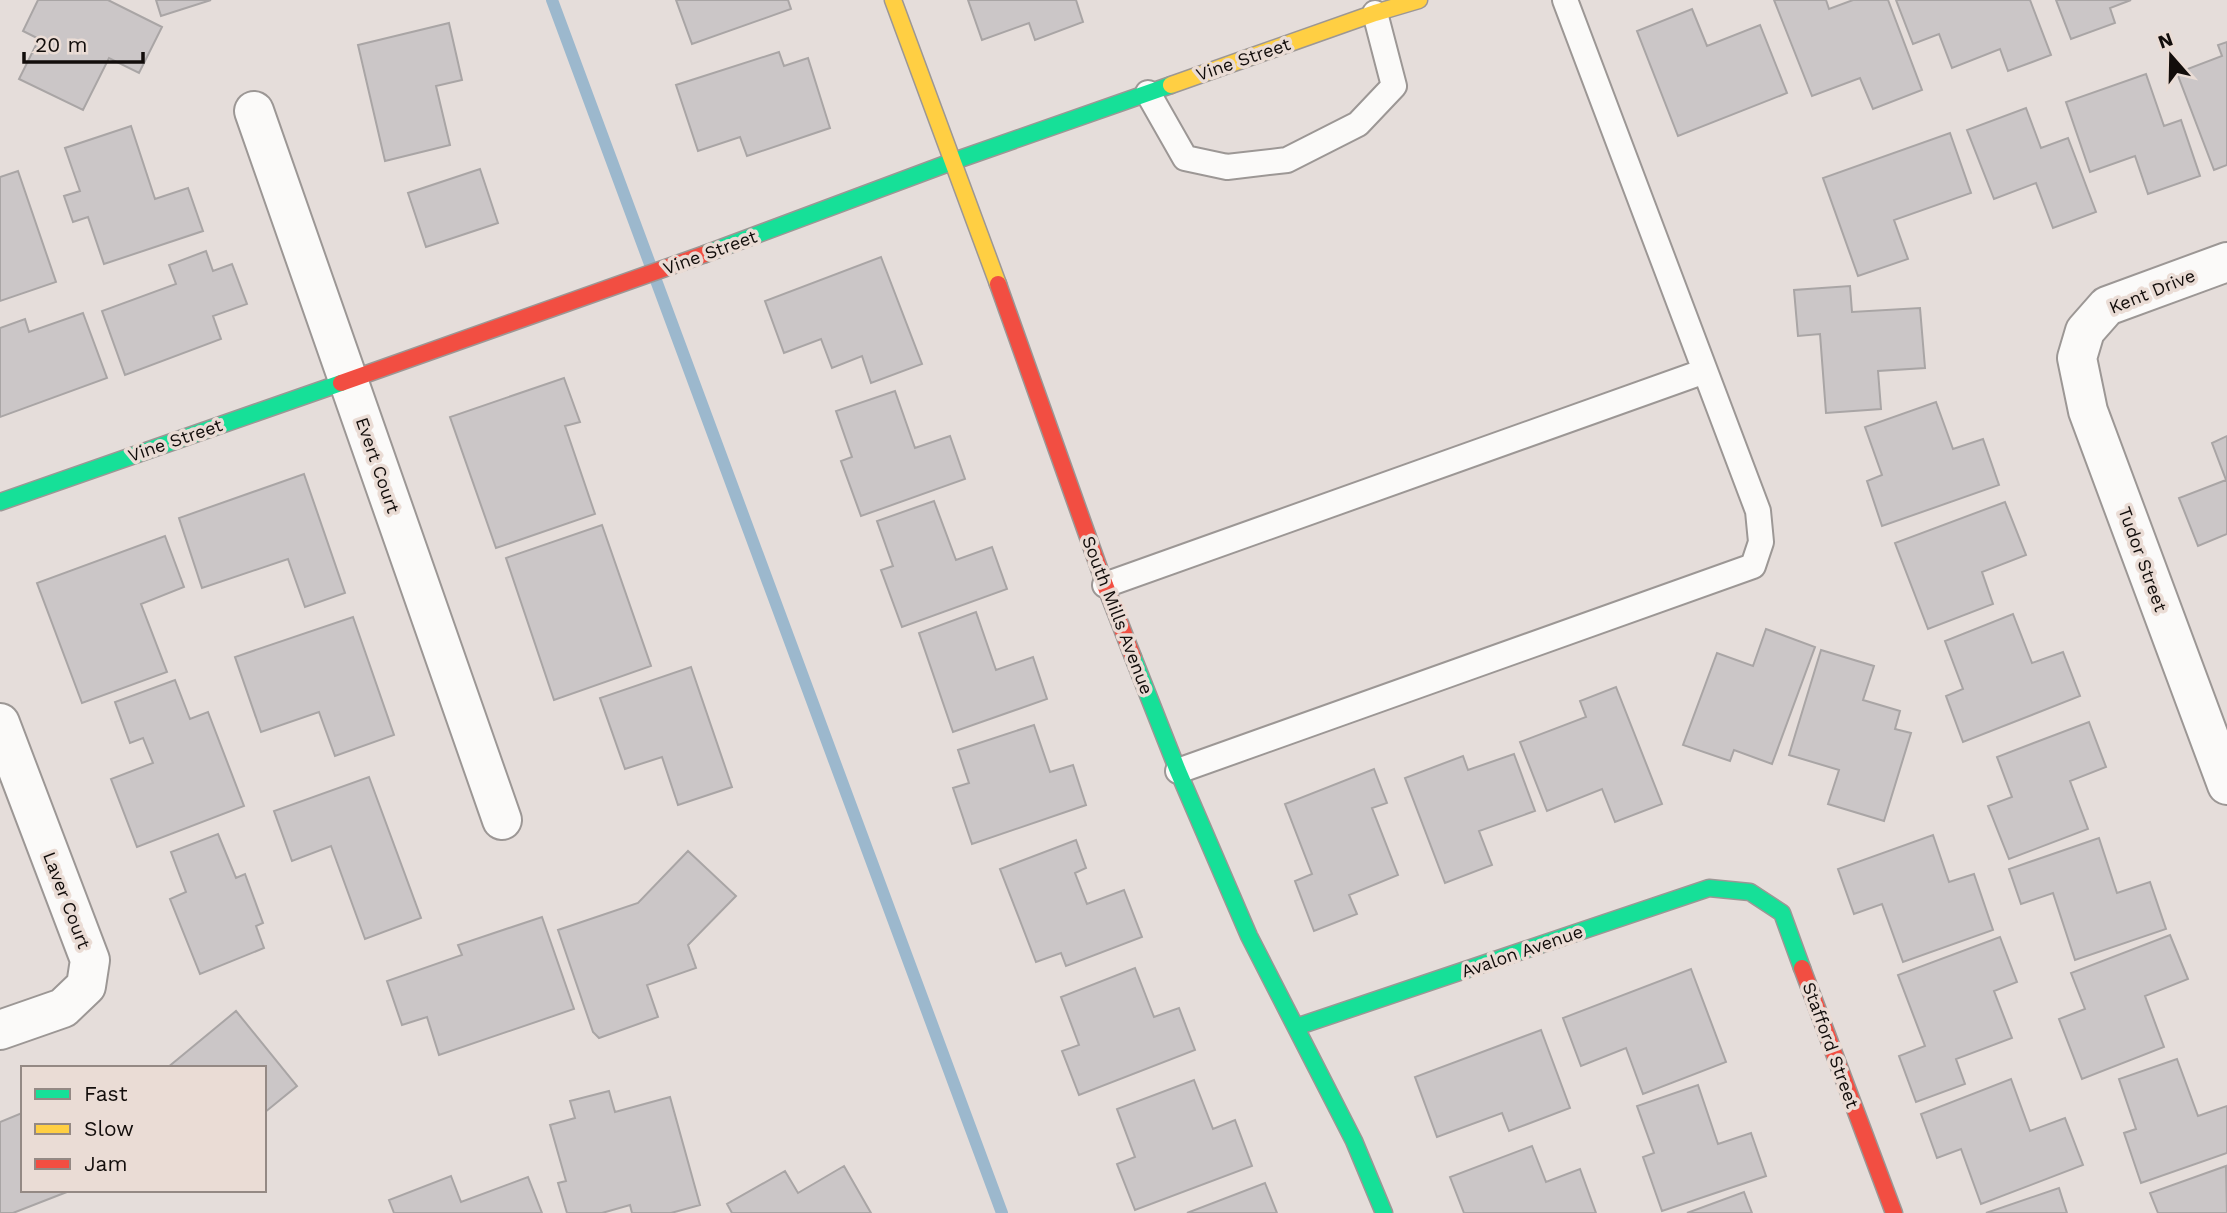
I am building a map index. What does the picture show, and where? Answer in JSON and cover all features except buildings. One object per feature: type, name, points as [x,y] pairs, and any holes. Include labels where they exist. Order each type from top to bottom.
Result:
[{"type":"street","name":"South Mills Avenue","points":[[893,0],[954,161],[1105,585],[1178,771],[1266,972],[1354,1141],[1384,1213]]},
{"type":"street","name":"Vine Street","points":[[0,502],[653,273],[954,161],[1419,0]]},
{"type":"street","name":"Evert Court","points":[[254,111],[502,820]]},
{"type":"street","name":"Kent Drive","points":[[2085,331],[2107,306],[2227,262]]},
{"type":"street","name":"Tudor Street","points":[[2085,331],[2077,358],[2088,411],[2227,785]]},
{"type":"street","name":"Laver Court","points":[[0,723],[90,960],[86,986],[63,1007],[0,1030]]},
{"type":"street","name":"Avalon Avenue","points":[[1296,1027],[1709,888],[1750,892]]},
{"type":"street","name":"Stafford Street","points":[[1750,892],[1782,913],[1894,1213]]},
{"type":"lane","points":[[1178,771],[1753,566],[1761,542],[1758,511],[1565,0]]},
{"type":"lane","points":[[1148,93],[1185,158],[1227,167],[1287,160],[1359,124],[1394,86],[1376,13]]},
{"type":"lane","points":[[1105,585],[1705,371]]},
{"type":"waterway","points":[[552,0],[1002,1213]]},
{"type":"traffic: fast","points":[[705,254],[954,161],[1171,85]]},
{"type":"traffic: fast","points":[[0,502],[341,383]]},
{"type":"traffic: fast","points":[[1133,657],[1178,771],[1249,936],[1354,1141],[1384,1213]]},
{"type":"traffic: fast","points":[[1296,1027],[1709,888],[1750,892],[1782,913],[1802,968]]},
{"type":"traffic: slow","points":[[893,0],[998,284]]},
{"type":"traffic: slow","points":[[1171,85],[1419,0]]},
{"type":"traffic: jam","points":[[341,383],[705,254]]},
{"type":"traffic: jam","points":[[998,284],[1133,657]]},
{"type":"traffic: jam","points":[[1802,968],[1894,1213]]}]
